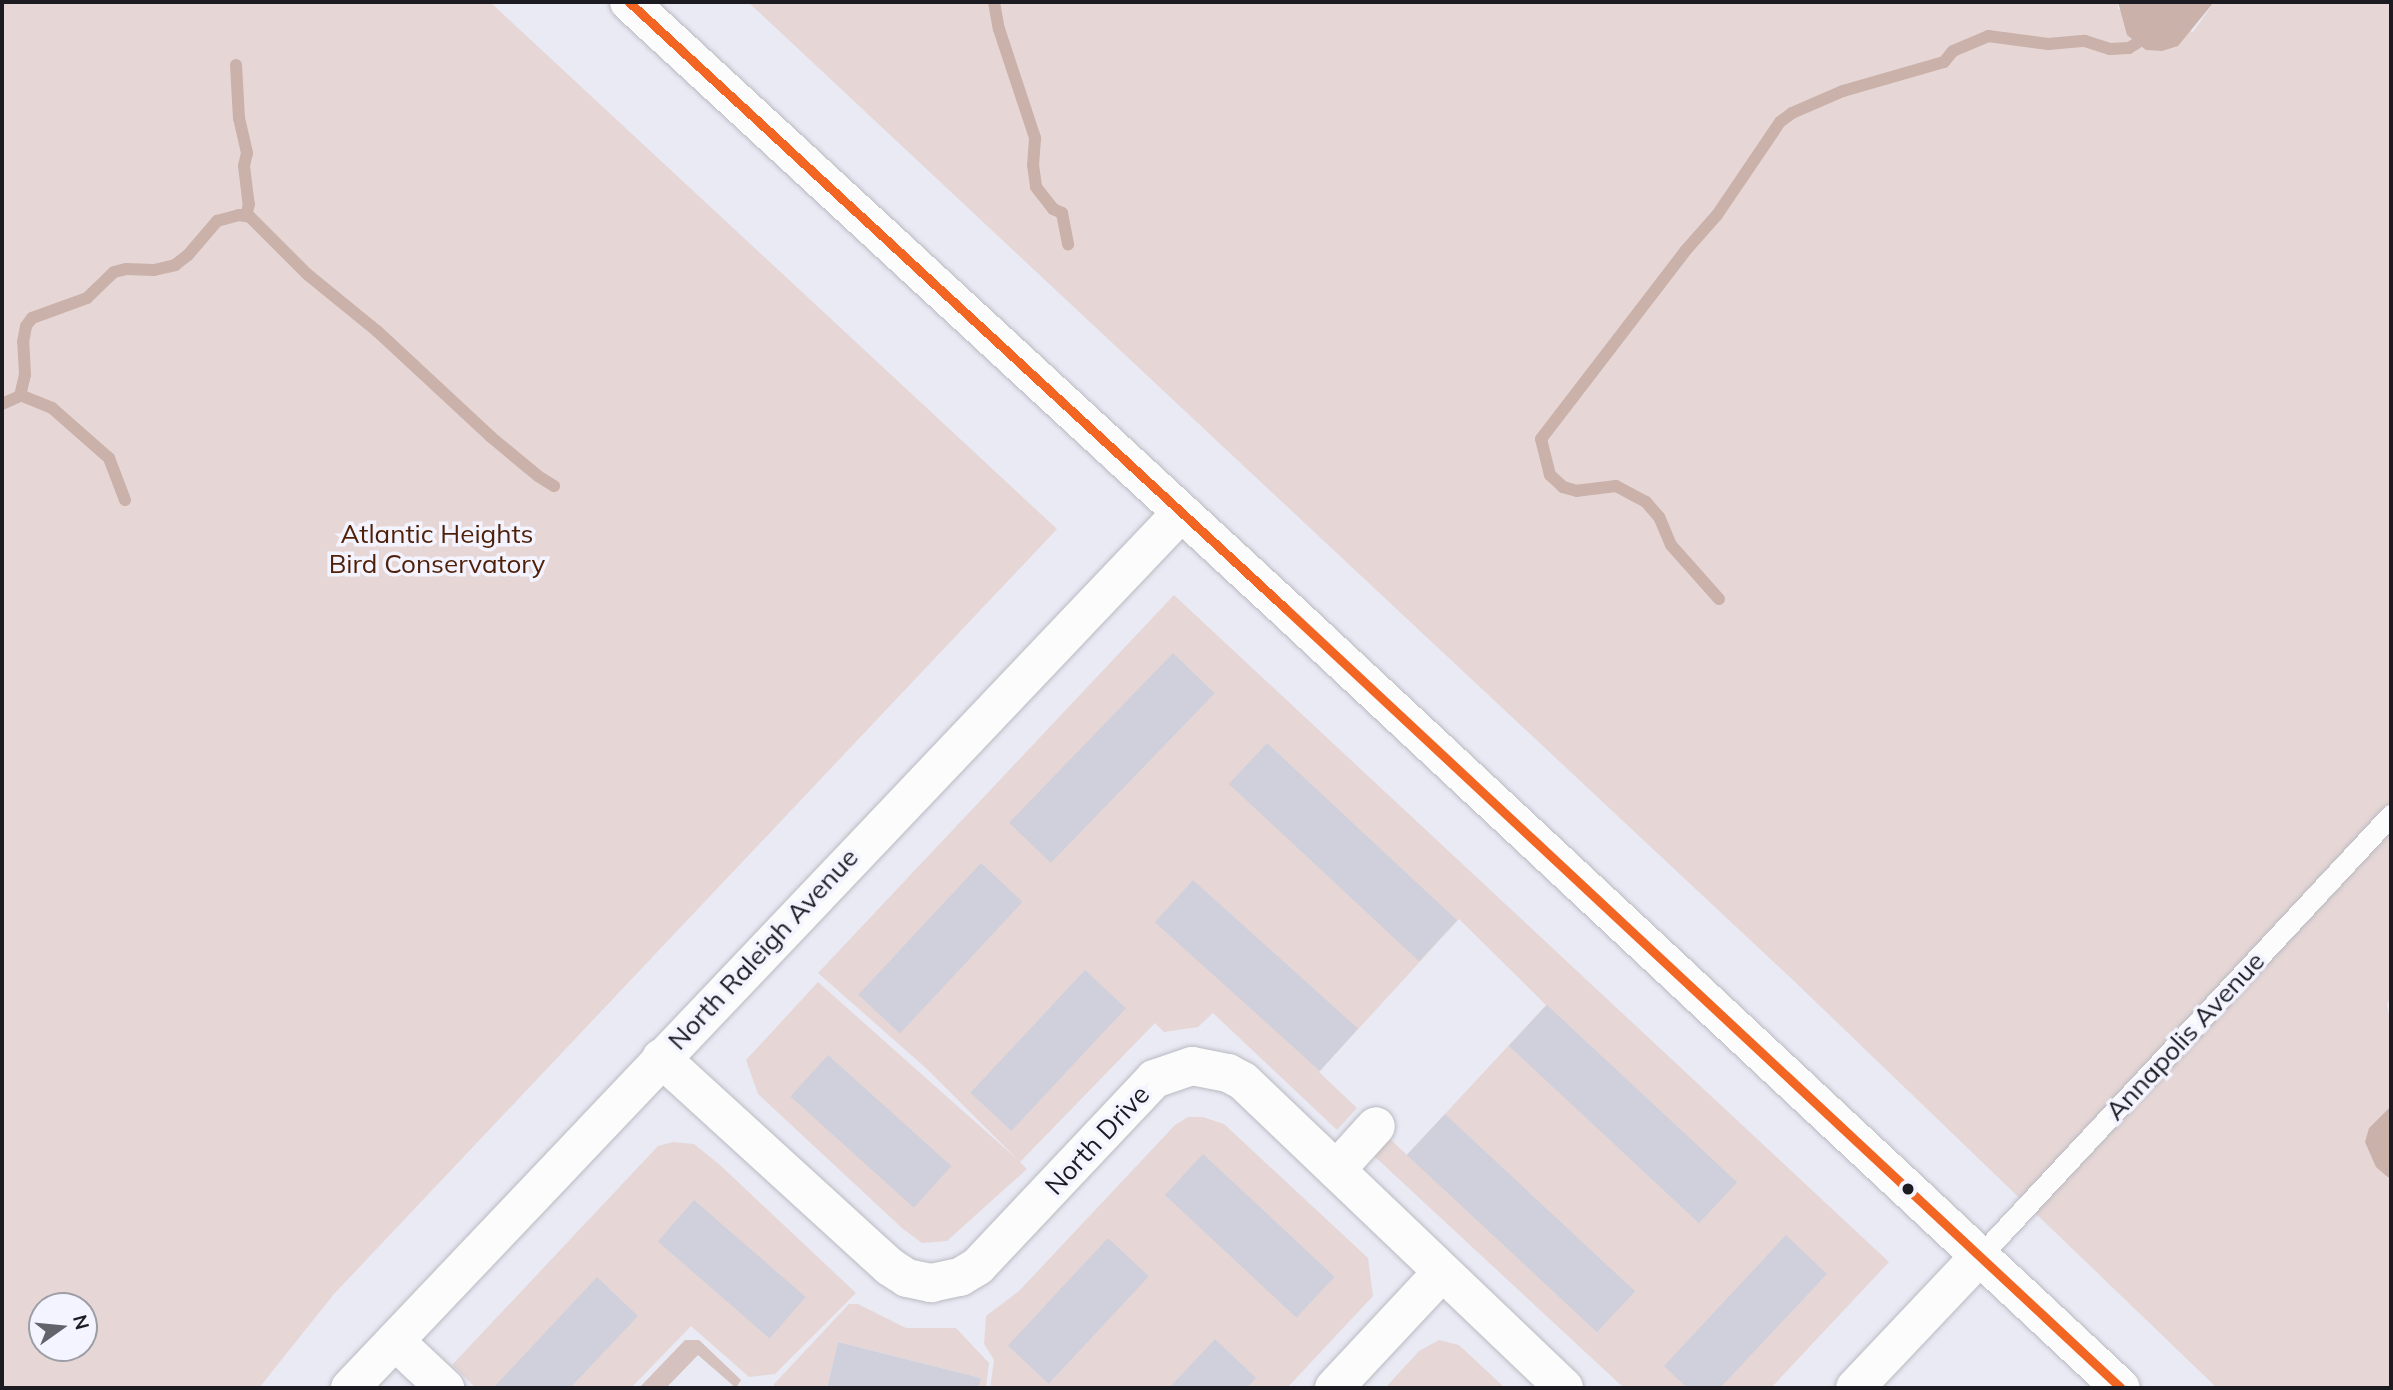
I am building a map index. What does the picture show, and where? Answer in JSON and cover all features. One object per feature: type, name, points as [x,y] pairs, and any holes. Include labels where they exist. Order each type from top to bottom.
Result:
[{"type":"street","points":[[629,2],[1180,514],[1295,617],[1978,1258],[2121,1388]]},
{"type":"street","name":"North Raleigh Avenue","points":[[350,1388],[1180,514]]},
{"type":"street","name":"North Drive","points":[[661,1058],[890,1267],[907,1279],[919,1281],[953,1279],[978,1266],[1154,1079],[1175,1069],[1200,1067],[1236,1077],[1564,1388]]},
{"type":"street","points":[[1327,1161],[1367,1117]]},
{"type":"street","points":[[1855,1388],[1978,1258]]},
{"type":"street","points":[[1334,1388],[1442,1272]]},
{"type":"street","points":[[395,1340],[445,1388]]},
{"type":"lane","name":"Annapolis Avenue","points":[[1978,1258],[2391,815]]},
{"type":"green space","name":"Atlantic Heights Bird Conservatory","points":[[2,2],[490,2],[1057,529],[334,1294],[259,1388],[2,1388]]},
{"type":"green space","points":[[748,2],[2118,2],[2118,9],[2193,32],[2214,2],[2391,2],[2391,994],[2387,1005],[2391,1024],[2391,1106],[2369,1128],[2387,1178],[2391,1180],[2391,1388],[2217,1388],[1795,982]]},
{"type":"green space","points":[[1174,595],[1889,1262],[1771,1388],[1624,1388],[1360,1143],[1376,1126],[1407,1155],[1546,1005],[1459,919],[1319,1072],[1357,1108],[1337,1130],[1213,1013],[1198,1027],[1164,1032],[1155,1023],[1020,1162],[1027,1169],[947,1241],[922,1243],[903,1229],[758,1094],[746,1060],[818,982],[1018,1160],[927,1069],[818,973]]},
{"type":"green space","points":[[1188,1117],[1203,1117],[1224,1124],[1368,1258],[1373,1296],[1287,1388],[990,1388],[994,1360],[984,1344],[986,1316],[1019,1291],[1175,1125]]},
{"type":"green space","points":[[673,1142],[694,1144],[720,1165],[856,1293],[775,1374],[749,1377],[691,1326],[631,1388],[476,1388],[452,1365],[658,1146]]},
{"type":"green space","points":[[849,1304],[858,1304],[906,1328],[956,1328],[989,1363],[986,1388],[979,1388],[981,1378],[838,1342],[827,1388],[774,1388],[774,1384]]},
{"type":"green space","points":[[1439,1340],[1459,1345],[1505,1388],[1385,1388],[1419,1351]]},
{"type":"shaded area","points":[[2118,2],[2214,2],[2178,46],[2162,51],[2146,50],[2127,35]]},
{"type":"shaded area","points":[[2391,1106],[2391,1180],[2376,1167],[2365,1142],[2369,1128]]},
{"type":"shaded area","points":[[685,1340],[699,1340],[741,1380],[736,1388],[698,1355],[666,1388],[639,1388]]},
{"type":"building","points":[[1173,653],[1215,693],[1051,863],[1009,823]]},
{"type":"building","points":[[1267,743],[1457,920],[1419,961],[1229,784]]},
{"type":"building","points":[[981,863],[1023,902],[900,1034],[858,995]]},
{"type":"building","points":[[1193,880],[1358,1029],[1320,1071],[1155,922]]},
{"type":"building","points":[[1085,970],[1126,1008],[1011,1131],[970,1093]]},
{"type":"building","points":[[1547,1005],[1737,1182],[1699,1223],[1509,1046]]},
{"type":"building","points":[[828,1055],[951,1166],[914,1208],[791,1097]]},
{"type":"building","points":[[1445,1114],[1635,1291],[1597,1332],[1407,1155]]},
{"type":"building","points":[[1203,1154],[1335,1277],[1296,1318],[1165,1195]]},
{"type":"building","points":[[694,1200],[806,1297],[770,1339],[658,1242]]},
{"type":"building","points":[[1786,1235],[1827,1274],[1720,1388],[1687,1388],[1664,1366]]},
{"type":"building","points":[[1108,1238],[1149,1276],[1049,1384],[1008,1346]]},
{"type":"building","points":[[597,1277],[638,1316],[570,1388],[499,1388],[496,1385]]},
{"type":"building","points":[[1215,1339],[1256,1378],[1247,1388],[1169,1388]]},
{"type":"building","points":[[838,1342],[981,1378],[979,1388],[827,1388]]},
{"type":"waterway","points":[[994,2],[999,29],[1035,138],[1033,165],[1036,187],[1053,209],[1062,213],[1068,244]]},
{"type":"waterway","points":[[1719,599],[1671,545],[1659,517],[1646,502],[1616,486],[1577,491],[1563,487],[1550,475],[1541,439],[1686,250],[1717,215],[1780,122],[1792,113],[1843,91],[1944,62],[1953,51],[1988,36],[2048,44],[2085,41],[2110,49],[2129,48],[2137,43]]},
{"type":"waterway","points":[[236,65],[239,118],[247,153],[244,166],[249,204],[246,216]]},
{"type":"waterway","points":[[2,404],[20,396],[25,375],[23,342],[26,326],[32,318],[87,298],[114,272],[126,269],[154,270],[175,265],[188,255],[217,221],[239,215],[250,217],[307,274],[377,331],[491,437],[554,486]]},
{"type":"waterway","points":[[20,395],[52,408],[109,458],[125,500]]},
{"type":"transit line","points":[[629,2],[1285,608],[2121,1388]]}]
